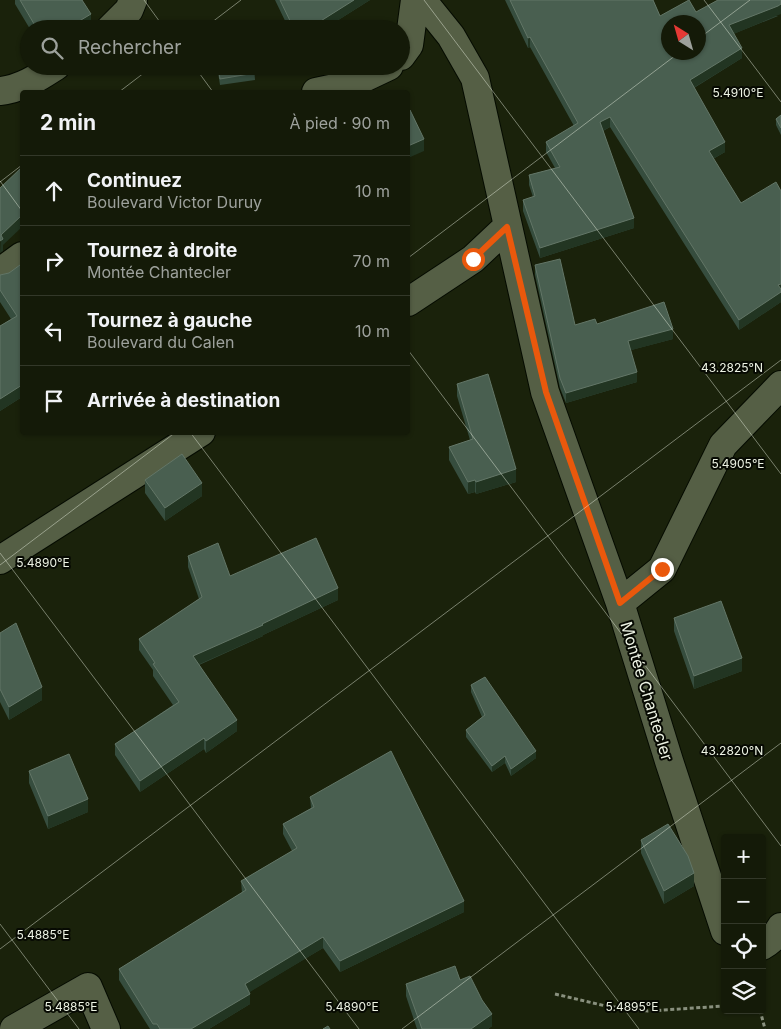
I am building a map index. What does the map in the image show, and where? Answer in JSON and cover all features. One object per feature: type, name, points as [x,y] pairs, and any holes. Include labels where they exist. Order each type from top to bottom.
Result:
[{"type":"street","points":[[119,20],[129,10],[133,0]]},
{"type":"street","points":[[410,37],[415,0]]},
{"type":"street","name":"Montée Chantecler","points":[[422,0],[451,36],[475,78],[507,227],[546,392],[620,603],[723,924]]},
{"type":"street","points":[[0,91],[10,90],[42,75]]},
{"type":"street","points":[[325,90],[349,85],[370,75]]},
{"type":"street","points":[[410,301],[473,259],[507,227]]},
{"type":"street","points":[[0,272],[20,257]]},
{"type":"street","points":[[620,603],[662,569],[722,445],[781,385]]},
{"type":"street","points":[[0,560],[197,435]]},
{"type":"street","points":[[766,944],[777,934],[781,926]]},
{"type":"street","points":[[14,1029],[88,987],[106,1029]]},
{"type":"path","points":[[556,994],[606,1006],[648,1011],[721,1006]]},
{"type":"path","points":[[761,1014],[765,1029]]},
{"type":"building","points":[[20,0],[82,0],[91,14],[81,20],[32,20]]},
{"type":"building","points":[[280,0],[354,0],[322,20],[290,20]]},
{"type":"building","points":[[510,0],[653,0],[661,15],[661,60],[706,60],[706,15],[662,15],[689,0],[696,12],[718,0],[781,0],[781,4],[778,6],[729,25],[742,48],[690,80],[725,142],[709,151],[741,203],[776,182],[781,191],[781,284],[778,285],[781,292],[739,320],[610,117],[600,122],[634,218],[540,248],[523,200],[535,196],[529,175],[560,167],[546,142],[578,123],[530,37],[528,38]]},
{"type":"building","points":[[219,75],[243,75],[220,79]]},
{"type":"building","points":[[410,110],[424,139],[410,145]]},
{"type":"building","points":[[781,115],[781,128],[776,119]]},
{"type":"building","points":[[20,169],[20,217],[1,235],[3,239],[0,241],[0,188]]},
{"type":"building","points":[[560,259],[575,325],[595,319],[597,324],[664,302],[673,329],[628,341],[637,372],[566,393],[560,378],[535,265]]},
{"type":"building","points":[[20,265],[20,386],[0,399],[0,326],[17,316],[0,290],[0,275],[9,273]]},
{"type":"building","points":[[488,374],[516,469],[476,482],[475,480],[468,482],[449,447],[473,439],[457,384]]},
{"type":"building","points":[[182,454],[202,483],[165,508],[145,480]]},
{"type":"building","points":[[316,538],[338,588],[263,625],[193,656],[237,720],[206,741],[204,738],[140,781],[115,744],[179,702],[153,664],[155,663],[139,639],[202,597],[188,556],[218,543],[230,576]]},
{"type":"building","points":[[721,601],[742,658],[694,676],[674,618]]},
{"type":"building","points":[[16,623],[42,687],[9,707],[0,689],[0,633]]},
{"type":"building","points":[[485,677],[536,751],[511,769],[505,756],[492,766],[466,730],[485,715],[471,685]]},
{"type":"building","points":[[391,751],[464,901],[340,961],[323,937],[245,984],[250,994],[191,1029],[160,1029],[157,1024],[153,1024],[119,969],[246,890],[241,881],[297,848],[283,824],[314,807],[310,797]]},
{"type":"building","points":[[69,754],[88,799],[48,816],[29,771]]},
{"type":"building","points":[[668,824],[688,856],[694,873],[664,891],[641,840]]},
{"type":"building","points":[[455,966],[460,980],[470,976],[482,1000],[492,1014],[471,1029],[422,1029],[406,984]]},
{"type":"route","points":[[473,259],[507,227],[546,392],[620,603],[662,569]]}]
